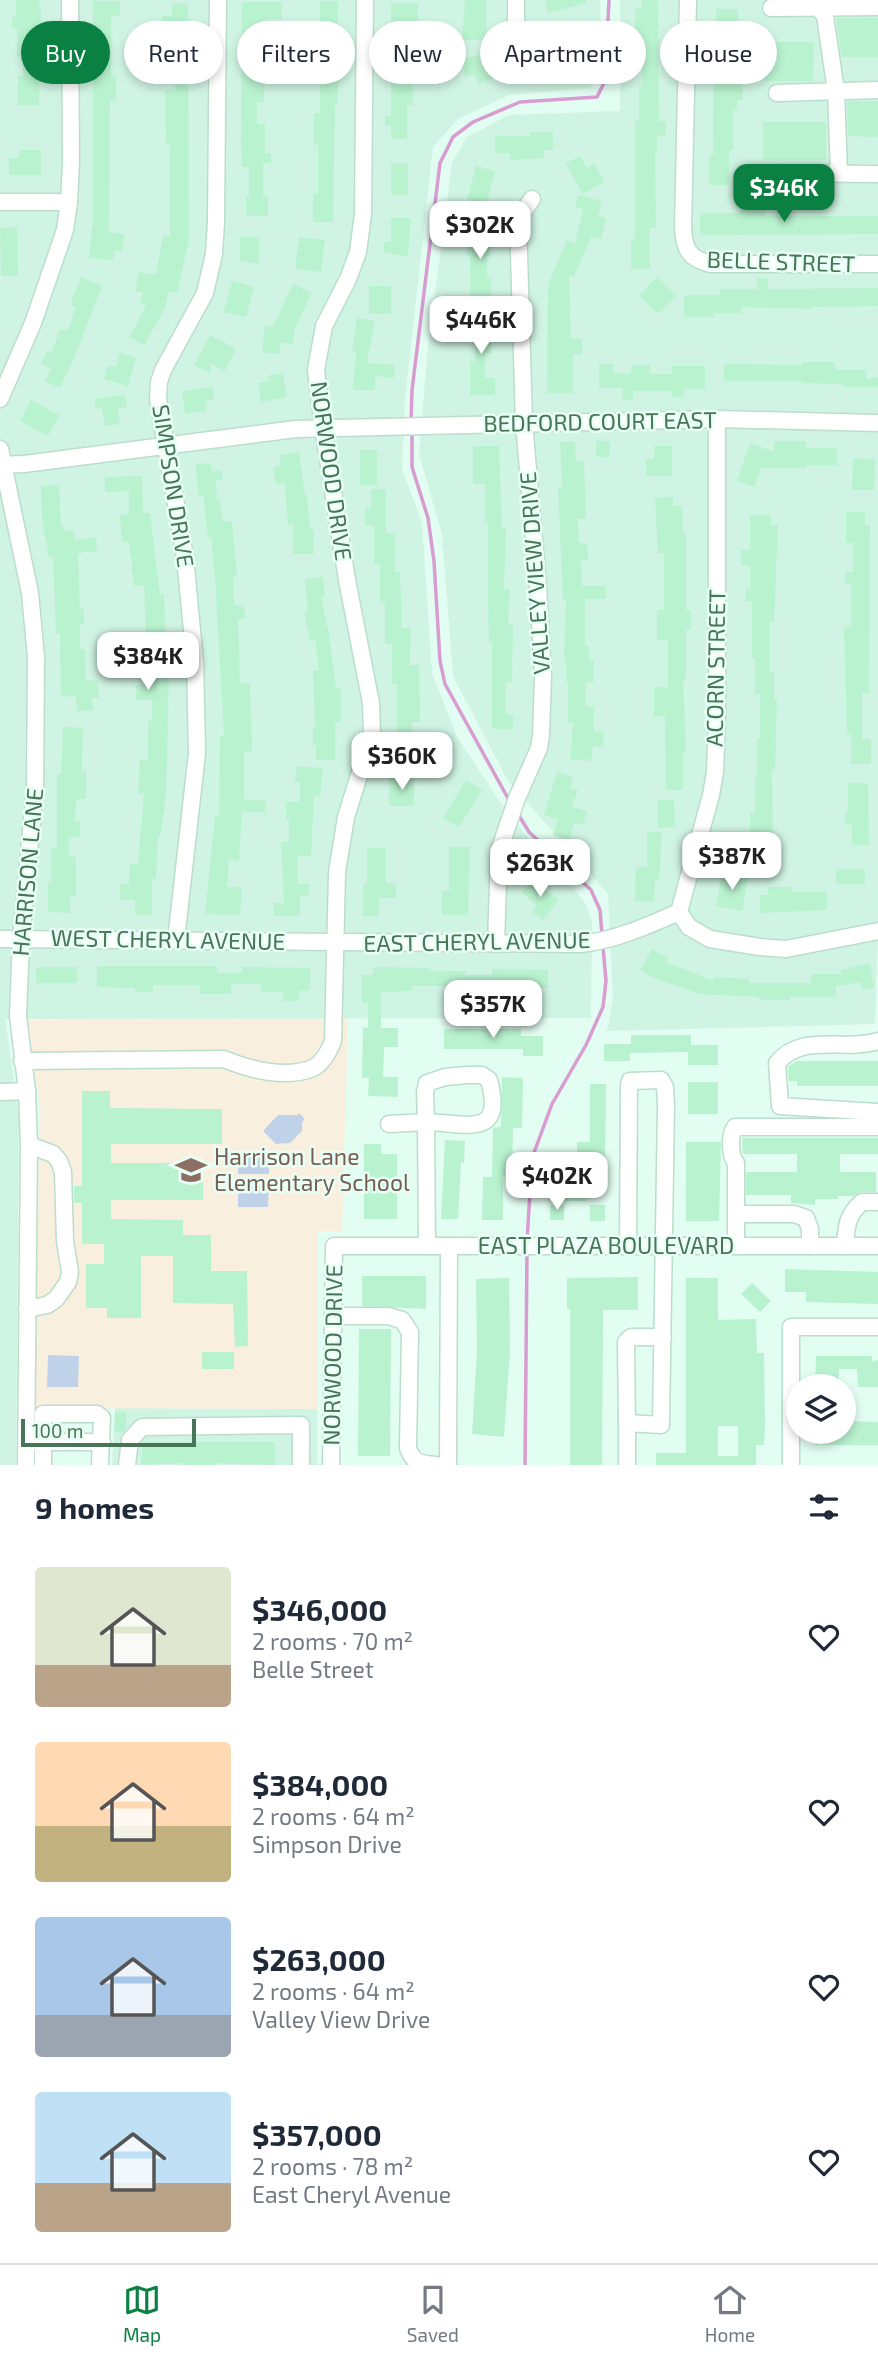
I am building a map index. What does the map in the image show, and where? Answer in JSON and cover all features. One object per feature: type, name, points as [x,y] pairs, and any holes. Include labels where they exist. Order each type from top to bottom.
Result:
[{"type":"street","points":[[0,400],[45,293],[65,230],[69,202],[70,0]]},
{"type":"street","name":"SIMPSON DRIVE","points":[[176,940],[197,753],[195,662],[176,493],[160,418],[159,382],[205,293],[214,254],[218,0]]},
{"type":"street","name":"NORWOOD DRIVE","points":[[22,1061],[225,1059],[247,1069],[290,1072],[314,1067],[327,1055],[333,1041],[337,872],[346,817],[372,734],[371,704],[347,580],[316,370],[324,326],[348,279],[358,252],[363,214],[365,0]]},
{"type":"street","points":[[516,0],[516,21]]},
{"type":"street","name":"BELLE STREET","points":[[688,0],[683,228],[687,252],[691,257],[711,264],[878,264]]},
{"type":"street","points":[[771,8],[817,3],[878,7]]},
{"type":"street","points":[[817,3],[825,16],[836,91],[839,173]]},
{"type":"street","points":[[776,93],[878,90]]},
{"type":"street","points":[[772,173],[878,174]]},
{"type":"street","name":"VALLEY VIEW DRIVE","points":[[496,944],[499,851],[517,798],[539,748],[543,676],[524,423],[518,219],[532,199]]},
{"type":"street","points":[[0,202],[69,202]]},
{"type":"street","name":"BEDFORD COURT EAST","points":[[1,459],[24,464],[261,432],[323,428],[717,419],[878,423]]},
{"type":"street","name":"ACORN STREET","points":[[679,912],[715,772],[717,419]]},
{"type":"street","name":"HARRISON LANE","points":[[1,459],[30,593],[36,657],[35,788],[21,939],[18,1016],[27,1091],[29,1144],[27,1309],[34,1442],[26,1465]]},
{"type":"street","points":[[679,912],[689,927],[710,939],[760,947],[786,948],[878,931]]},
{"type":"street","name":"EAST CHERYL AVENUE","points":[[336,943],[496,944],[609,939],[679,912]]},
{"type":"street","name":"WEST CHERYL AVENUE","points":[[0,939],[336,943]]},
{"type":"street","points":[[878,1041],[865,1045],[804,1046],[786,1051],[777,1063],[780,1107],[878,1112]]},
{"type":"street","points":[[389,1124],[426,1122],[484,1123],[492,1116],[489,1080],[482,1075],[467,1075],[445,1077],[427,1083],[425,1092],[426,1122],[427,1246]]},
{"type":"street","points":[[627,1423],[662,1425],[665,1087],[661,1080],[635,1079],[628,1085],[628,1246]]},
{"type":"street","points":[[0,1092],[27,1091]]},
{"type":"street","points":[[736,1246],[736,1164],[732,1158],[732,1132],[735,1127],[878,1127]]},
{"type":"street","points":[[27,1309],[47,1305],[56,1299],[68,1282],[70,1272],[65,1241],[63,1172],[53,1154],[29,1144]]},
{"type":"street","points":[[845,1246],[846,1224],[855,1209],[862,1202],[878,1202]]},
{"type":"street","points":[[736,1214],[794,1214],[806,1218],[810,1229],[810,1246]]},
{"type":"street","name":"NORWOOD DRIVE","points":[[331,1465],[334,1246]]},
{"type":"street","name":"EAST PLAZA BOULEVARD","points":[[334,1246],[878,1246]]},
{"type":"street","points":[[447,1465],[449,1246]]},
{"type":"street","points":[[333,1316],[388,1316],[402,1320],[410,1332],[408,1448],[411,1457],[419,1464],[436,1465]]},
{"type":"street","points":[[790,1465],[790,1327],[878,1327]]},
{"type":"street","points":[[627,1465],[626,1342],[631,1337],[663,1338]]},
{"type":"street","points":[[43,1465],[34,1442],[43,1414],[97,1414],[102,1418],[100,1465]]},
{"type":"street","points":[[127,1465],[130,1440],[142,1427],[301,1425],[312,1421],[332,1420]]},
{"type":"street","points":[[301,1425],[302,1465]]},
{"type":"street","points":[[34,1442],[102,1442]]},
{"type":"shaded area","points":[[0,0],[600,0],[600,21],[480,21],[480,84],[593,84],[590,88],[509,95],[458,119],[433,147],[405,400],[402,469],[422,523],[432,673],[457,737],[500,802],[539,852],[585,903],[592,921],[591,1018],[5,1019],[19,1114],[16,1465],[0,1465]]},
{"type":"shaded area","points":[[620,0],[878,0],[878,936],[875,1024],[607,1031],[613,999],[608,894],[508,781],[453,676],[442,534],[419,454],[427,357],[452,162],[467,137],[509,115],[620,111],[620,84],[646,84],[646,21],[620,21]]},
{"type":"shaded area","name":"Harrison Lane Elementary School","points":[[348,1019],[342,1231],[317,1231],[317,1409],[34,1408],[40,1109],[28,1020]]},
{"type":"shaded area","points":[[299,1113],[305,1119],[302,1122],[302,1131],[290,1143],[276,1144],[263,1131],[278,1115]]},
{"type":"shaded area","points":[[238,1156],[269,1156],[269,1174],[238,1174]]},
{"type":"shaded area","points":[[238,1181],[269,1181],[268,1207],[238,1207]]},
{"type":"shaded area","points":[[48,1355],[79,1356],[78,1387],[47,1387]]},
{"type":"shaded area","points":[[115,1408],[317,1409],[317,1465],[112,1465]]},
{"type":"building","points":[[16,0],[39,0],[41,21],[21,21],[21,56],[17,56],[17,28],[12,28],[12,17],[16,17]]},
{"type":"building","points":[[465,0],[486,0],[487,21],[480,21],[480,40],[466,40],[466,21],[463,21]]},
{"type":"building","points":[[545,0],[586,0],[586,3],[548,13]]},
{"type":"building","points":[[642,0],[658,0],[659,121],[666,121],[666,136],[657,136],[656,228],[650,228],[650,269],[631,269],[631,239],[635,239],[635,121],[639,121],[639,85],[646,84],[646,21],[635,21],[635,8],[642,8]]},
{"type":"building","points":[[93,1],[120,1],[120,16],[111,16],[111,76],[116,76],[116,101],[110,101],[109,232],[124,234],[122,251],[114,250],[113,260],[89,258],[93,222],[93,84],[110,84],[110,21],[93,21]]},
{"type":"building","points":[[320,1],[338,1],[338,21],[320,21]]},
{"type":"building","points":[[242,2],[282,2],[282,19],[242,21]]},
{"type":"building","points":[[172,3],[188,3],[188,21],[162,21],[162,16],[172,16]]},
{"type":"building","points":[[391,3],[418,3],[418,21],[391,21]]},
{"type":"building","points":[[716,9],[738,9],[738,21],[716,21]]},
{"type":"building","points":[[836,18],[878,18],[878,57],[842,57]]},
{"type":"building","points":[[777,42],[814,42],[813,81],[777,81]]},
{"type":"building","points":[[480,54],[480,83],[475,74],[466,77],[466,58]]},
{"type":"building","points":[[18,76],[21,76],[21,84],[39,84],[39,105],[18,105]]},
{"type":"building","points":[[175,84],[188,84],[189,240],[177,293],[168,291],[166,306],[144,345],[129,337],[147,305],[140,304],[143,292],[135,291],[139,272],[156,275],[163,235],[170,237],[170,145],[166,145],[165,90],[175,90]]},
{"type":"building","points":[[241,84],[264,84],[264,102],[257,102],[257,124],[265,124],[265,153],[271,153],[271,163],[263,163],[263,196],[268,196],[268,216],[246,216],[249,167],[242,167]]},
{"type":"building","points":[[320,84],[338,84],[338,104],[335,104],[333,222],[313,222],[313,194],[318,194],[318,145],[314,145],[314,113],[320,113]]},
{"type":"building","points":[[391,84],[413,84],[413,105],[407,105],[407,139],[391,139],[391,126],[385,126],[385,116],[391,116]]},
{"type":"building","points":[[714,84],[742,84],[743,100],[737,100],[737,109],[733,109],[733,150],[729,150],[729,185],[709,185],[709,155],[713,155]]},
{"type":"building","points":[[847,101],[878,101],[878,137],[848,136]]},
{"type":"building","points":[[763,122],[826,122],[826,160],[763,160]]},
{"type":"building","points":[[530,132],[553,132],[553,150],[544,150],[544,158],[510,160],[510,153],[495,153],[495,136],[530,136]]},
{"type":"building","points":[[19,150],[41,150],[41,175],[9,175],[9,158],[19,158]]},
{"type":"building","points":[[580,156],[587,168],[595,164],[604,182],[582,194],[566,163]]},
{"type":"building","points":[[391,163],[408,163],[408,195],[391,195]]},
{"type":"building","points":[[476,166],[495,171],[486,205],[467,200]]},
{"type":"building","points":[[578,195],[602,201],[598,216],[606,218],[601,239],[591,237],[574,277],[569,275],[571,339],[582,339],[582,354],[573,354],[573,393],[547,393],[548,285],[567,240],[575,244],[583,209],[575,207]]},
{"type":"building","points":[[739,210],[765,210],[765,216],[878,216],[878,234],[700,235],[700,213],[739,213]]},
{"type":"building","points":[[391,218],[411,218],[408,257],[383,252],[385,241],[391,242]]},
{"type":"building","points":[[474,224],[490,224],[487,277],[491,277],[491,296],[470,296],[470,256],[467,256],[467,243],[474,243]]},
{"type":"building","points":[[17,227],[18,276],[1,276],[0,228]]},
{"type":"building","points":[[240,237],[259,237],[259,264],[240,261]]},
{"type":"building","points":[[299,237],[325,240],[321,272],[295,269]]},
{"type":"building","points":[[81,277],[102,286],[60,388],[45,381],[51,368],[41,364],[47,352],[51,354],[60,329],[68,331],[76,307],[70,305]]},
{"type":"building","points":[[657,277],[676,296],[658,314],[639,296]]},
{"type":"building","points":[[757,278],[768,278],[768,289],[878,288],[878,306],[810,309],[741,307],[741,313],[714,313],[714,317],[684,317],[684,295],[720,295],[720,289],[757,289]]},
{"type":"building","points":[[232,281],[254,287],[246,317],[224,312]]},
{"type":"building","points":[[293,284],[312,293],[295,328],[293,344],[281,342],[279,354],[262,352],[265,325],[273,326]]},
{"type":"building","points":[[369,286],[391,286],[391,314],[369,314]]},
{"type":"building","points":[[468,317],[491,317],[491,353],[485,353],[485,378],[495,378],[495,395],[470,395],[470,361],[475,361],[474,336],[468,336]]},
{"type":"building","points":[[357,318],[375,321],[367,363],[395,365],[394,378],[375,376],[375,390],[353,390],[356,353],[352,352]]},
{"type":"building","points":[[210,335],[236,349],[225,371],[210,363],[211,373],[194,365]]},
{"type":"building","points":[[120,352],[136,358],[128,386],[104,379],[108,365],[116,367]]},
{"type":"building","points":[[802,362],[835,362],[835,370],[866,370],[866,379],[878,377],[878,387],[843,387],[843,384],[802,381],[724,381],[724,364],[802,365]]},
{"type":"building","points":[[599,364],[613,364],[613,373],[631,374],[631,365],[650,365],[650,374],[672,374],[672,366],[705,366],[705,389],[684,389],[684,397],[672,397],[672,391],[633,391],[633,400],[622,399],[623,388],[599,388]]},
{"type":"building","points":[[283,373],[287,397],[261,402],[258,383],[269,381],[268,376]]},
{"type":"building","points":[[213,387],[214,400],[205,402],[206,411],[185,414],[182,391]]},
{"type":"building","points":[[125,395],[127,407],[118,408],[120,424],[105,426],[102,408],[96,409],[94,399]]},
{"type":"building","points":[[31,400],[59,415],[48,436],[20,421]]},
{"type":"building","points":[[596,441],[610,441],[610,457],[596,457]]},
{"type":"building","points":[[774,441],[806,441],[806,448],[837,448],[837,465],[761,468],[755,487],[737,481],[750,443],[774,452]]},
{"type":"building","points":[[560,442],[575,442],[576,461],[584,461],[586,519],[578,519],[579,543],[587,543],[588,560],[581,560],[582,586],[605,586],[606,599],[585,599],[585,646],[589,646],[589,660],[594,660],[594,682],[586,682],[586,706],[594,706],[594,731],[604,732],[603,747],[593,746],[591,761],[570,759],[573,723],[568,723],[568,682],[564,658],[566,600],[563,600],[558,487],[562,487]]},
{"type":"building","points":[[473,446],[499,446],[502,528],[506,528],[504,589],[510,589],[508,625],[513,625],[512,682],[506,682],[506,714],[513,714],[513,729],[492,729],[488,523],[485,523],[485,484],[473,484]]},
{"type":"building","points":[[654,446],[672,446],[672,476],[646,476],[646,459],[654,459]]},
{"type":"building","points":[[360,450],[377,450],[377,485],[360,485]]},
{"type":"building","points":[[299,452],[310,529],[314,529],[314,554],[293,554],[293,524],[288,525],[285,483],[276,484],[273,467],[281,466],[279,455]]},
{"type":"building","points":[[853,458],[875,459],[874,490],[852,490]]},
{"type":"building","points":[[211,463],[212,471],[222,470],[222,480],[216,481],[217,500],[220,499],[223,522],[232,521],[237,576],[233,577],[234,605],[244,605],[245,619],[238,619],[240,683],[250,683],[252,751],[244,751],[244,799],[266,801],[265,813],[242,811],[239,861],[229,860],[227,887],[242,887],[240,915],[205,914],[215,816],[219,816],[220,736],[224,736],[211,537],[208,538],[203,495],[198,495],[196,464]]},
{"type":"building","points":[[142,476],[143,513],[150,513],[160,595],[164,594],[169,676],[166,795],[158,837],[156,879],[152,879],[152,915],[135,915],[135,900],[120,900],[120,884],[129,884],[130,864],[138,864],[144,794],[138,794],[140,760],[148,760],[148,721],[152,721],[152,700],[136,700],[136,685],[148,685],[148,657],[143,657],[143,637],[146,637],[144,585],[134,586],[129,541],[122,542],[120,515],[129,514],[129,491],[105,492],[105,477]]},
{"type":"building","points":[[59,485],[61,527],[64,526],[65,531],[74,530],[75,540],[96,537],[97,551],[78,553],[80,609],[84,609],[84,625],[80,625],[80,649],[85,649],[86,681],[97,680],[99,698],[92,698],[93,710],[77,711],[76,696],[61,697],[60,634],[56,634],[53,557],[49,558],[42,518],[41,486]]},
{"type":"building","points":[[371,489],[386,489],[386,533],[395,533],[395,572],[400,572],[402,628],[411,628],[410,665],[419,665],[420,722],[412,722],[413,743],[430,743],[430,760],[397,761],[397,684],[392,684],[392,644],[385,644],[385,603],[380,603],[380,564],[374,564],[374,526],[365,526],[365,508],[371,508]]},
{"type":"building","points":[[673,497],[673,506],[682,506],[683,534],[686,534],[686,610],[691,610],[691,630],[686,630],[686,679],[683,679],[686,752],[683,752],[683,790],[666,790],[665,716],[654,717],[654,687],[668,687],[668,640],[657,640],[657,610],[664,610],[664,553],[658,553],[655,498]]},
{"type":"building","points":[[846,512],[865,512],[865,525],[870,525],[869,693],[862,693],[862,739],[871,739],[871,764],[851,764],[851,733],[847,733],[844,627],[851,627],[851,584],[845,584],[845,572],[853,572],[853,543],[846,543]]},
{"type":"building","points":[[750,515],[771,515],[771,525],[778,525],[774,622],[770,622],[770,672],[774,672],[774,700],[777,700],[775,770],[772,770],[773,846],[750,846],[750,813],[755,813],[757,738],[760,738],[760,694],[755,694],[752,601],[746,601],[746,589],[750,589],[750,566],[741,566],[741,550],[750,550]]},
{"type":"building","points":[[323,577],[325,597],[321,597],[336,688],[341,688],[341,722],[335,722],[335,760],[316,760],[316,745],[313,745],[313,671],[319,670],[315,640],[310,641],[304,613],[308,612],[305,579]]},
{"type":"building","points":[[63,727],[83,728],[82,771],[86,771],[86,799],[76,799],[75,821],[80,821],[80,837],[69,837],[69,857],[76,857],[76,897],[70,897],[70,913],[48,912],[51,848],[57,848],[57,774],[61,774]]},
{"type":"building","points":[[296,766],[323,768],[320,797],[314,796],[311,856],[298,856],[298,884],[309,884],[309,896],[300,896],[300,916],[274,916],[274,903],[284,903],[281,842],[289,842],[286,802],[299,802],[301,782],[295,782]]},
{"type":"building","points":[[557,772],[573,777],[570,788],[578,790],[572,807],[587,811],[583,825],[574,823],[569,840],[553,835],[558,819],[544,815]]},
{"type":"building","points":[[389,778],[414,778],[414,806],[389,806]]},
{"type":"building","points":[[466,780],[482,790],[459,827],[443,818]]},
{"type":"building","points":[[848,783],[868,783],[869,845],[852,845],[852,825],[845,825]]},
{"type":"building","points":[[658,800],[674,800],[675,827],[658,828]]},
{"type":"building","points":[[647,832],[662,832],[659,879],[655,879],[654,902],[635,901],[636,867],[647,867]]},
{"type":"building","points":[[449,847],[470,847],[468,915],[442,915],[442,891],[449,891]]},
{"type":"building","points":[[367,848],[386,848],[386,883],[396,883],[396,898],[379,898],[379,916],[363,916]]},
{"type":"building","points":[[836,869],[865,869],[865,884],[836,884]]},
{"type":"building","points":[[722,872],[748,877],[742,911],[716,906]]},
{"type":"building","points":[[533,879],[559,900],[543,920],[532,912],[537,905],[522,893]]},
{"type":"building","points":[[768,887],[792,887],[792,892],[827,892],[827,910],[760,913],[760,895],[768,895]]},
{"type":"building","points":[[652,949],[668,958],[665,962],[714,981],[714,977],[749,979],[749,983],[811,983],[811,974],[841,974],[841,970],[870,963],[874,988],[862,990],[861,982],[836,986],[836,997],[790,997],[790,1000],[699,994],[640,970]]},
{"type":"building","points":[[97,966],[217,966],[217,973],[242,973],[242,967],[310,968],[310,990],[299,991],[299,1001],[283,1001],[283,992],[261,992],[261,984],[231,984],[231,994],[200,994],[200,985],[153,985],[153,992],[135,992],[135,988],[97,987]]},
{"type":"building","points":[[36,967],[77,967],[77,983],[36,983]]},
{"type":"building","points":[[373,967],[466,971],[466,975],[492,975],[492,969],[548,970],[548,988],[474,990],[474,986],[412,986],[412,991],[381,992],[381,1028],[398,1028],[398,1047],[384,1047],[383,1077],[398,1077],[398,1097],[368,1096],[369,1078],[362,1078],[363,1027],[368,1028],[368,1003],[362,1003],[362,975],[373,975]]},
{"type":"building","points":[[444,1029],[521,1029],[521,1036],[543,1036],[543,1056],[523,1056],[523,1049],[444,1049]]},
{"type":"building","points":[[631,1035],[691,1035],[691,1045],[718,1045],[718,1065],[688,1065],[688,1052],[630,1053],[630,1061],[604,1061],[604,1044],[631,1044]]},
{"type":"building","points":[[796,1061],[878,1061],[878,1086],[797,1086],[797,1081],[789,1081],[788,1071],[788,1067]]},
{"type":"building","points":[[502,1077],[523,1078],[522,1128],[513,1128],[512,1177],[503,1177],[503,1220],[482,1220],[483,1177],[492,1177],[493,1128],[501,1127]]},
{"type":"building","points":[[688,1082],[718,1082],[718,1114],[688,1114]]},
{"type":"building","points":[[590,1084],[606,1084],[605,1169],[587,1169],[587,1201],[563,1201],[563,1174],[577,1174],[577,1142],[590,1142]]},
{"type":"building","points":[[82,1091],[110,1091],[110,1108],[222,1109],[222,1144],[111,1144],[111,1163],[203,1163],[203,1200],[111,1200],[111,1219],[183,1220],[183,1235],[211,1235],[211,1271],[247,1271],[248,1346],[235,1347],[233,1304],[173,1303],[173,1256],[141,1256],[141,1318],[107,1318],[107,1308],[86,1308],[86,1264],[104,1264],[104,1244],[82,1244],[82,1203],[74,1203],[74,1186],[82,1186]]},
{"type":"building","points":[[742,1138],[878,1138],[878,1154],[840,1154],[840,1172],[876,1172],[876,1192],[838,1196],[838,1199],[815,1199],[815,1205],[791,1203],[791,1195],[746,1195],[746,1172],[797,1172],[797,1154],[743,1154]]},
{"type":"building","points":[[445,1140],[465,1141],[464,1163],[461,1162],[458,1219],[441,1219]]},
{"type":"building","points":[[686,1142],[721,1142],[719,1221],[686,1221]]},
{"type":"building","points":[[364,1144],[381,1144],[381,1154],[397,1154],[397,1219],[364,1219]]},
{"type":"building","points":[[550,1205],[564,1205],[564,1220],[550,1220]]},
{"type":"building","points":[[590,1205],[605,1205],[605,1221],[590,1221]]},
{"type":"building","points":[[785,1269],[878,1272],[878,1304],[806,1302],[806,1292],[785,1292]]},
{"type":"building","points":[[362,1276],[426,1276],[426,1309],[362,1306]]},
{"type":"building","points":[[638,1277],[638,1310],[603,1310],[602,1465],[570,1465],[570,1309],[567,1309],[567,1278]]},
{"type":"building","points":[[509,1278],[510,1351],[504,1437],[472,1434],[477,1351],[476,1279]]},
{"type":"building","points":[[686,1278],[718,1278],[718,1320],[756,1319],[757,1353],[764,1353],[764,1445],[756,1445],[756,1465],[656,1465],[656,1453],[686,1453]],"holes":[[[718,1426],[738,1426],[738,1456],[718,1456]]]},
{"type":"building","points":[[752,1283],[771,1301],[760,1312],[741,1294]]},
{"type":"building","points":[[359,1329],[391,1329],[390,1456],[358,1456]]},
{"type":"building","points":[[202,1352],[234,1352],[234,1369],[202,1369]]},
{"type":"building","points":[[816,1356],[872,1356],[872,1361],[878,1360],[878,1387],[858,1387],[857,1369],[839,1369],[839,1374],[815,1374]]},
{"type":"building","points":[[115,1412],[126,1412],[126,1429],[122,1433],[114,1432]]},
{"type":"building","points":[[856,1421],[878,1422],[878,1445],[815,1445],[856,1444]]},
{"type":"building","points":[[143,1442],[275,1442],[275,1465],[141,1465]]},
{"type":"waterway","points":[[411,423],[412,390],[440,163],[453,137],[473,122],[520,102],[597,97],[605,81],[609,0]]},
{"type":"waterway","points":[[412,431],[412,467],[428,518],[434,561],[440,661],[445,684],[510,802]]},
{"type":"waterway","points":[[518,814],[529,832],[591,890],[600,910],[602,935]]},
{"type":"waterway","points":[[527,1241],[532,1158],[552,1104],[586,1045],[603,1007],[606,981],[603,947]]},
{"type":"waterway","points":[[525,1465],[527,1252]]},
{"type":"place","name":"Harrison Lane Elementary School","points":[[191,1170]]}]
